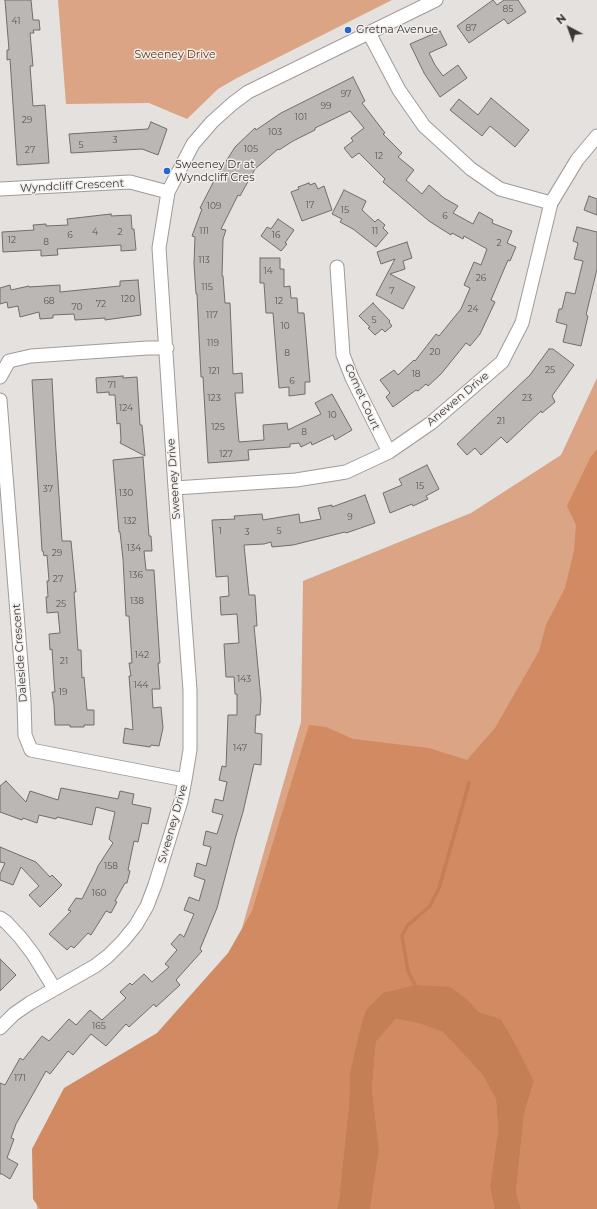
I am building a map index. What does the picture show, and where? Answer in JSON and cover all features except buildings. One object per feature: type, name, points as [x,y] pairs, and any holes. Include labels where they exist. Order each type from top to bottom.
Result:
[{"type":"street","name":"Sweeney Drive","points":[[0,1028],[19,1010],[54,988],[95,966],[123,941],[136,925],[147,906],[155,885],[181,801],[190,750],[190,690],[174,488],[159,248],[168,192],[193,144],[212,122],[248,92],[436,0]]},
{"type":"street","points":[[369,33],[399,90],[424,126],[471,169],[500,190],[551,203]]},
{"type":"street","name":"Anewen Drive","points":[[174,488],[296,480],[346,472],[389,452],[431,423],[502,362],[522,323],[551,203],[577,160],[597,136]]},
{"type":"street","name":"Wyndcliff Crescent","points":[[0,190],[130,182],[168,192]]},
{"type":"street","name":"Comet Court","points":[[337,267],[343,354],[352,378],[389,452]]},
{"type":"street","points":[[0,377],[9,361],[31,356],[166,348]]},
{"type":"street","name":"Daleside Crescent","points":[[0,400],[24,693],[25,735],[31,750],[185,780]]},
{"type":"street","points":[[0,918],[6,922],[20,937],[33,954],[54,988]]},
{"type":"green space","name":"Sweeney Drive","points":[[58,0],[392,0],[218,89],[187,119],[149,103],[66,104]]},
{"type":"green space","points":[[597,378],[597,1209],[37,1209],[34,1148],[220,1005],[301,722],[303,581],[471,513],[561,455]]},
{"type":"shaded area","points":[[597,449],[597,1209],[521,1209],[516,1192],[524,1114],[534,1081],[501,1019],[479,1012],[468,1000],[415,985],[355,1052],[350,1072],[349,1104],[337,1209],[40,1209],[33,1199],[32,1149],[64,1088],[157,1033],[228,953],[252,911],[309,725],[326,727],[353,739],[429,748],[467,760],[495,728],[539,651],[546,625],[565,588],[574,551],[576,525],[567,506],[590,458]]},
{"type":"shaded area","points":[[415,985],[450,987],[468,1000],[479,1012],[501,1019],[534,1081],[524,1114],[516,1192],[521,1209],[494,1209],[490,1187],[498,1130],[496,1099],[482,1074],[443,1032],[418,1023],[395,1019],[376,1042],[372,1088],[379,1150],[370,1209],[337,1209],[349,1104],[350,1072],[366,1010],[383,993]]},
{"type":"shaded area","points":[[394,1019],[418,1023],[443,1032],[482,1074],[496,1099],[498,1130],[490,1187],[494,1209],[370,1209],[379,1150],[372,1088],[376,1042]]},
{"type":"waterway","points":[[415,989],[415,985],[408,971],[402,936],[407,926],[430,906],[439,888],[469,783]]},
{"type":"place","name":"Gretna Avenue","points":[[348,30]]},
{"type":"place","name":"Sweeney Dr at Wyndcliff Cres","points":[[167,171]]}]
